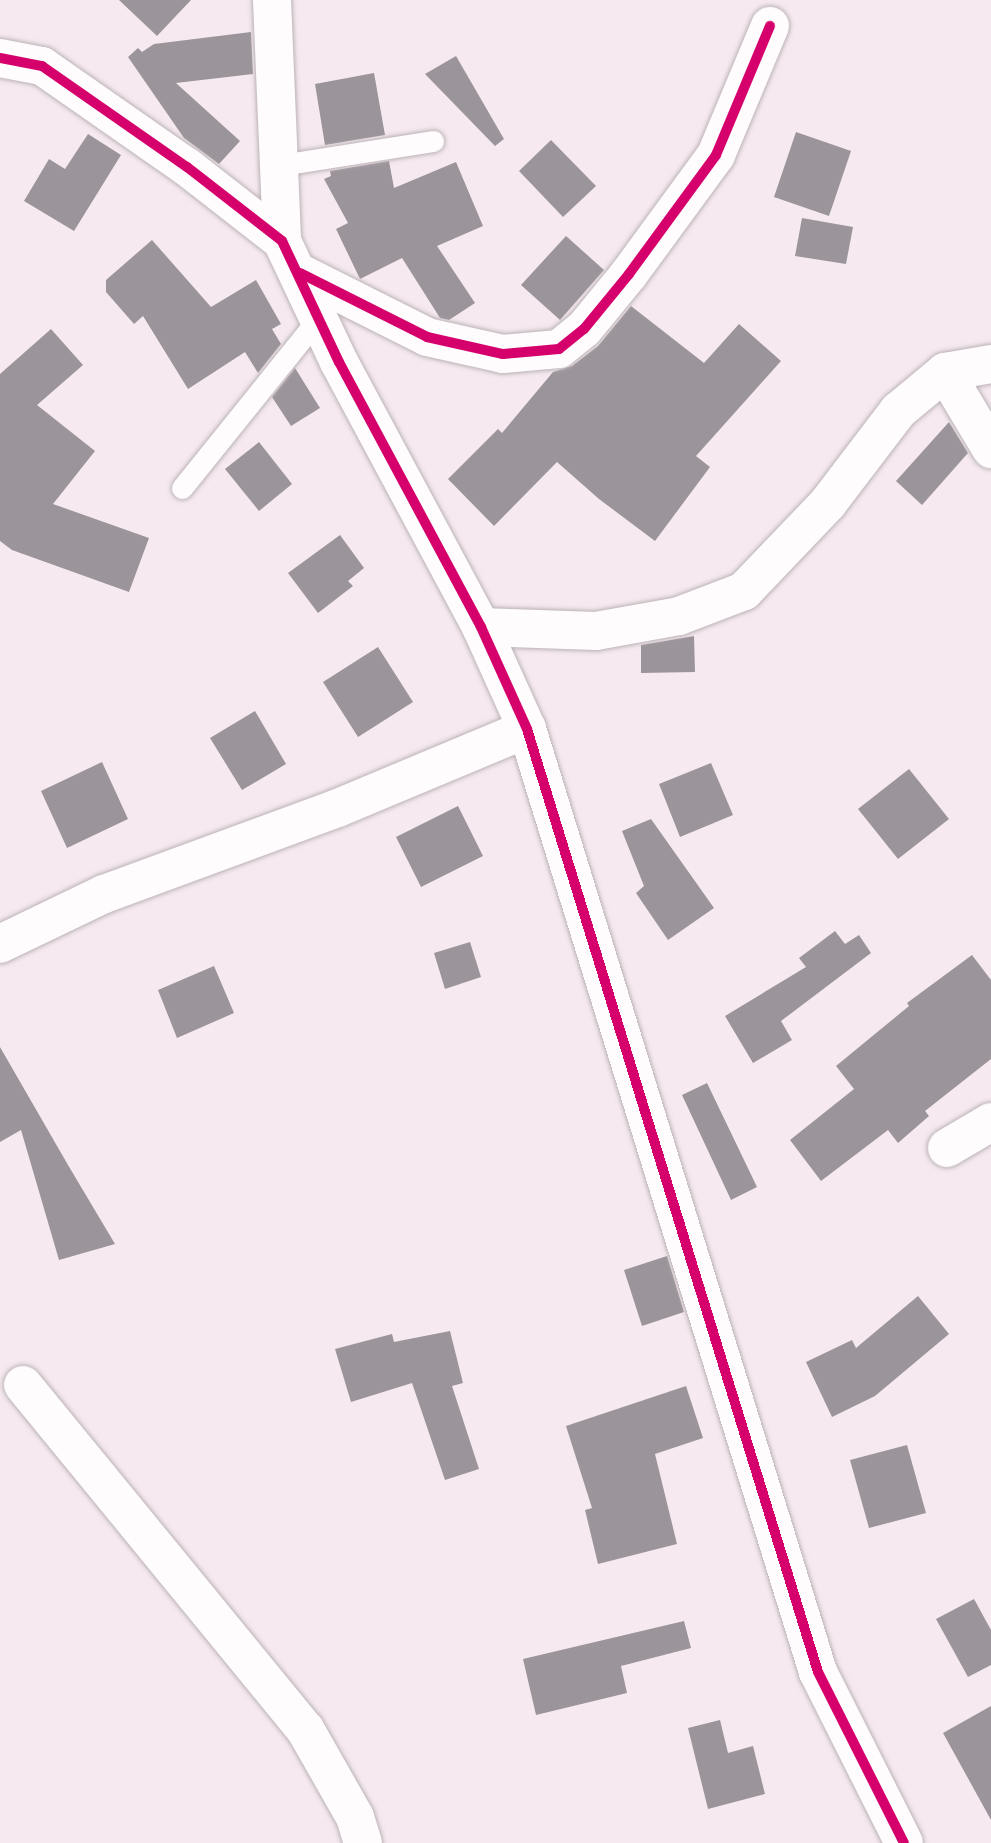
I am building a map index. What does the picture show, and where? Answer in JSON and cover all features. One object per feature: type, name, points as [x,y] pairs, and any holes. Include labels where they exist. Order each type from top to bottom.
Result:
[{"type":"street","points":[[272,0],[281,165],[291,257],[318,319],[481,627],[527,729],[818,1672],[904,1843]]},
{"type":"street","points":[[0,58],[42,66],[187,166],[291,257],[427,337],[503,354],[559,349],[584,329],[629,274],[716,156],[770,26]]},
{"type":"street","points":[[481,627],[596,631],[679,616],[744,592],[828,503],[898,411],[946,372],[991,364]]},
{"type":"street","points":[[946,372],[991,449]]},
{"type":"street","points":[[0,944],[104,894],[338,808],[527,729]]},
{"type":"street","points":[[947,1148],[991,1122]]},
{"type":"street","points":[[23,1385],[305,1729],[355,1818],[363,1843]]},
{"type":"lane","points":[[281,165],[433,141]]},
{"type":"lane","points":[[182,488],[318,319]]},
{"type":"building","points":[[119,0],[191,0],[157,36]]},
{"type":"building","points":[[251,32],[253,74],[176,83],[240,141],[219,164],[184,138],[128,57],[138,48],[142,52],[154,44]]},
{"type":"building","points":[[456,56],[504,139],[495,146],[425,74]]},
{"type":"building","points":[[374,73],[385,135],[325,145],[315,84]]},
{"type":"building","points":[[796,132],[851,151],[829,216],[774,197]]},
{"type":"building","points":[[88,134],[121,155],[74,231],[24,201],[49,159],[65,169]]},
{"type":"building","points":[[551,140],[596,186],[563,217],[519,171]]},
{"type":"building","points":[[389,161],[394,188],[456,162],[483,226],[437,246],[475,303],[449,320],[440,318],[402,258],[360,279],[336,229],[348,223],[324,179],[331,176],[330,171]]},
{"type":"building","points":[[802,218],[853,227],[846,264],[795,256]]},
{"type":"building","points":[[566,236],[604,270],[560,320],[521,285]]},
{"type":"building","points":[[152,240],[211,307],[256,280],[281,324],[272,329],[281,344],[258,373],[245,352],[188,389],[143,316],[134,324],[106,292],[106,280]]},
{"type":"building","points":[[631,306],[704,363],[739,324],[781,361],[696,456],[710,467],[655,541],[599,499],[557,462],[494,526],[448,479],[498,429],[502,433],[553,372],[572,366],[598,346]]},
{"type":"building","points":[[51,329],[83,365],[37,405],[95,451],[53,504],[149,538],[129,592],[12,550],[0,541],[0,374]]},
{"type":"building","points":[[295,368],[320,408],[291,426],[272,397]]},
{"type":"building","points":[[949,422],[968,453],[922,505],[896,481]]},
{"type":"building","points":[[259,442],[292,484],[259,511],[225,469]]},
{"type":"building","points":[[340,535],[364,568],[348,581],[353,586],[318,613],[288,573]]},
{"type":"building","points":[[694,636],[695,672],[641,673],[641,645]]},
{"type":"building","points":[[378,647],[413,702],[358,737],[323,682]]},
{"type":"building","points":[[255,711],[286,764],[242,790],[210,738]]},
{"type":"building","points":[[102,762],[128,819],[67,848],[41,791]]},
{"type":"building","points":[[711,763],[733,815],[680,837],[659,784]]},
{"type":"building","points":[[909,769],[949,819],[898,859],[858,809]]},
{"type":"building","points":[[458,806],[483,856],[421,887],[396,837]]},
{"type":"building","points":[[651,819],[714,908],[668,940],[636,893],[644,886],[622,831]]},
{"type":"building","points":[[835,931],[845,944],[859,935],[871,953],[781,1021],[792,1040],[753,1063],[725,1016],[806,967],[799,958]]},
{"type":"building","points":[[470,942],[481,977],[445,989],[434,953]]},
{"type":"building","points":[[972,955],[991,980],[991,1059],[925,1111],[929,1116],[898,1143],[888,1130],[821,1181],[790,1140],[854,1089],[836,1066],[909,1006],[907,1003]]},
{"type":"building","points":[[214,966],[234,1013],[177,1038],[158,990]]},
{"type":"building","points":[[0,1047],[115,1244],[59,1260],[21,1130],[0,1142]]},
{"type":"building","points":[[707,1083],[757,1187],[731,1200],[682,1095]]},
{"type":"building","points":[[667,1256],[684,1312],[642,1326],[624,1270]]},
{"type":"building","points":[[918,1296],[949,1334],[875,1396],[832,1417],[806,1362],[852,1340],[856,1348]]},
{"type":"building","points":[[450,1331],[463,1383],[452,1386],[479,1469],[445,1480],[412,1383],[351,1402],[335,1349],[392,1334],[394,1342]]},
{"type":"building","points":[[686,1386],[703,1438],[655,1454],[677,1544],[598,1564],[585,1510],[592,1508],[566,1426]]},
{"type":"building","points":[[907,1445],[926,1513],[869,1528],[850,1460]]},
{"type":"building","points":[[974,1599],[991,1630],[991,1665],[968,1677],[936,1619]]},
{"type":"building","points":[[684,1621],[691,1648],[621,1666],[627,1693],[536,1715],[523,1659]]},
{"type":"building","points":[[991,1706],[991,1820],[943,1733]]},
{"type":"building","points":[[720,1720],[728,1753],[753,1746],[765,1794],[708,1809],[688,1728]]},
{"type":"cycle path","points":[[300,273],[427,337],[503,354],[559,349],[584,329],[629,274],[716,155],[770,26]]},
{"type":"cycle path","points":[[0,58],[42,66],[187,167],[282,241],[339,362],[481,627],[527,729],[818,1672],[904,1843]]}]
